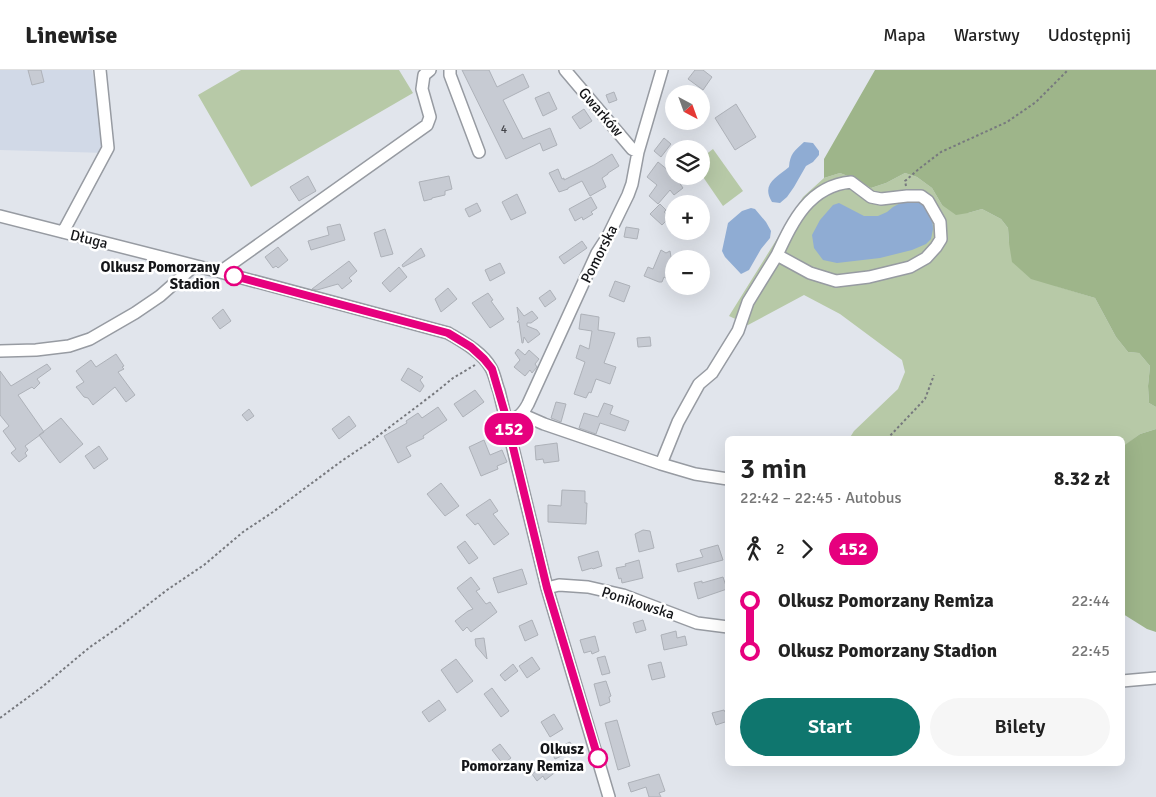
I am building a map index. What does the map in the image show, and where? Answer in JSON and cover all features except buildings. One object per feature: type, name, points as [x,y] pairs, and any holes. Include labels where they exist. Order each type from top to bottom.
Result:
[{"type":"street","points":[[64,232],[108,148],[100,70]]},
{"type":"street","points":[[220,272],[427,125],[430,117],[422,89],[424,75],[430,70]]},
{"type":"street","points":[[450,70],[450,75],[479,152]]},
{"type":"street","name":"Gwarków","points":[[565,70],[632,149],[638,152]]},
{"type":"street","name":"Pomorska","points":[[523,414],[597,253],[619,215],[632,184],[638,152],[662,70]]},
{"type":"street","points":[[661,464],[678,422],[699,384],[712,372],[738,331],[748,302],[790,228],[808,202],[826,188],[839,183],[851,182],[871,197],[881,199],[920,196],[928,201],[940,222],[941,239],[926,258],[910,267],[869,277],[836,281],[810,274],[776,255]]},
{"type":"street","name":"Długa","points":[[0,216],[448,333],[471,347],[484,359],[492,369],[499,391],[547,588],[609,797]]},
{"type":"street","points":[[0,351],[36,350],[68,346],[90,339],[136,313],[160,296],[194,266]]},
{"type":"street","points":[[507,421],[523,414],[544,424],[661,464],[694,474],[725,478]]},
{"type":"street","name":"Ponikowska","points":[[547,588],[559,585],[588,587],[623,595],[697,622],[725,627]]},
{"type":"street","points":[[1125,681],[1156,678]]},
{"type":"path","points":[[907,196],[905,181],[920,168],[941,152],[1007,122],[1036,102],[1068,70]]},
{"type":"path","points":[[0,718],[42,687],[90,647],[119,628],[167,590],[204,565],[243,532],[352,455],[453,378],[484,359]]},
{"type":"path","points":[[890,436],[925,399],[934,375]]},
{"type":"shaded area","points":[[0,70],[92,70],[107,153],[0,150]]},
{"type":"green space","points":[[241,70],[399,70],[413,93],[251,187],[198,95]]},
{"type":"green space","points":[[875,70],[1156,70],[1156,407],[1149,403],[1150,366],[1139,353],[1128,352],[1116,337],[1095,298],[1031,279],[1012,262],[1008,228],[1001,219],[982,209],[956,215],[942,205],[932,188],[917,177],[905,173],[871,188],[840,173],[824,178],[824,159]]},
{"type":"green space","points":[[713,149],[743,191],[723,206],[709,185],[710,151]]},
{"type":"green space","points":[[840,173],[871,188],[905,173],[917,177],[932,188],[942,205],[968,213],[982,209],[1001,219],[1008,228],[1009,243],[1056,286],[1095,298],[1116,337],[1128,352],[1139,353],[1150,366],[1149,403],[1156,407],[1156,429],[1140,434],[1125,445],[1125,436],[851,436],[898,389],[905,372],[902,360],[840,314],[804,295],[748,325],[729,316],[803,197],[824,178]]},
{"type":"green space","points":[[1156,429],[1156,632],[1147,629],[1125,615],[1125,445],[1140,434]]},
{"type":"water","points":[[804,142],[813,143],[819,151],[819,155],[806,166],[787,197],[780,203],[772,202],[768,190],[771,182],[789,167],[793,153]]},
{"type":"water","points":[[906,200],[924,204],[932,214],[933,229],[931,239],[926,244],[912,250],[880,258],[837,263],[823,260],[814,248],[812,235],[820,220],[833,205],[839,203],[864,216],[878,216]]},
{"type":"water","points":[[751,208],[755,209],[766,222],[771,231],[770,238],[749,270],[741,274],[725,257],[722,251],[728,223],[742,211]]},
{"type":"bus line","name":"152","points":[[234,276],[448,333],[471,347],[492,369],[504,410],[547,588],[598,758]]},
{"type":"place","name":"Olkusz Pomorzany Stadion","points":[[234,276]]},
{"type":"place","name":"Olkusz Pomorzany Remiza","points":[[598,758]]}]
